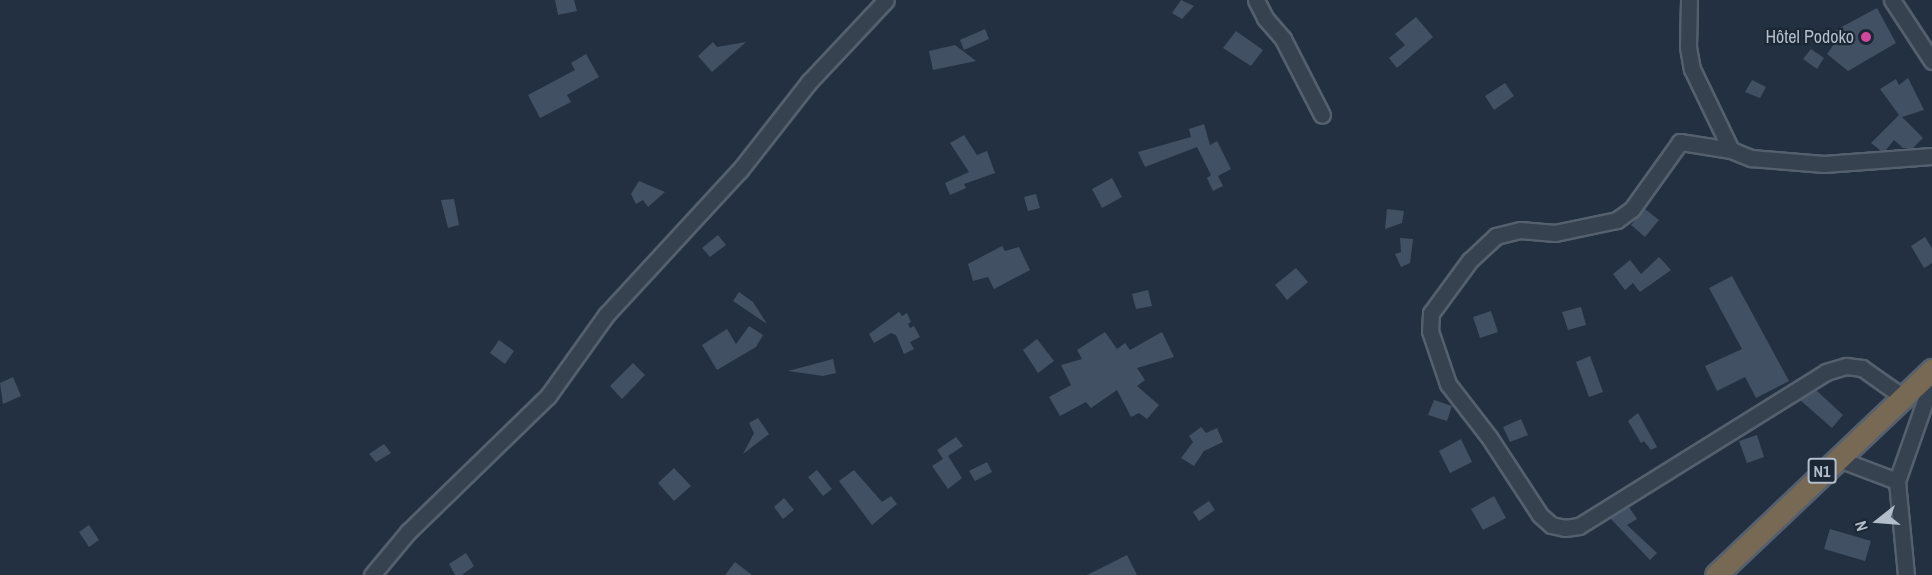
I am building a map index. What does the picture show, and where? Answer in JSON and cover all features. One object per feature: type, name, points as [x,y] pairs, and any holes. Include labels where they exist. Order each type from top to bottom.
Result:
[{"type":"highway","name":"N1","points":[[1716,575],[1836,458],[1932,370]]},
{"type":"street","points":[[372,575],[440,500],[548,396],[606,315],[740,170],[809,82],[886,0]]},
{"type":"street","points":[[1256,0],[1283,39],[1322,115]]},
{"type":"street","points":[[1689,0],[1688,47],[1692,69],[1731,150]]},
{"type":"street","points":[[1892,0],[1932,61]]},
{"type":"street","points":[[1903,397],[1862,368],[1846,366],[1826,372],[1579,526],[1565,528],[1551,525],[1540,515],[1489,437],[1448,384],[1430,331],[1431,313],[1470,260],[1496,236],[1520,230],[1555,233],[1617,220],[1632,209],[1680,142],[1731,150],[1751,158],[1824,164],[1932,156]]},
{"type":"street","points":[[1906,575],[1897,481],[1932,381]]},
{"type":"street","points":[[1836,458],[1897,481]]},
{"type":"building","points":[[555,0],[574,0],[577,11],[558,15]]},
{"type":"building","points":[[1181,0],[1194,6],[1182,19],[1172,13]]},
{"type":"building","name":"Hôtel Podoko","points":[[1877,8],[1896,43],[1848,71],[1827,54],[1839,37],[1836,30]]},
{"type":"building","points":[[1416,17],[1433,37],[1397,68],[1389,58],[1405,45],[1395,34]]},
{"type":"building","points":[[985,29],[989,39],[964,50],[960,40]]},
{"type":"building","points":[[1236,31],[1263,50],[1251,66],[1223,48]]},
{"type":"building","points":[[713,42],[717,47],[746,42],[712,72],[698,56]]},
{"type":"building","points":[[955,45],[976,61],[933,70],[929,51]]},
{"type":"building","points":[[1811,49],[1824,58],[1817,69],[1803,59]]},
{"type":"building","points":[[586,54],[599,77],[567,95],[571,102],[540,118],[528,95],[575,70],[571,63]]},
{"type":"building","points":[[1908,78],[1924,110],[1902,117],[1923,138],[1913,148],[1903,148],[1894,140],[1886,150],[1880,150],[1871,143],[1899,115],[1880,89],[1896,79],[1899,85]]},
{"type":"building","points":[[1752,80],[1766,87],[1760,98],[1745,92]]},
{"type":"building","points":[[1505,83],[1514,96],[1494,110],[1485,96]]},
{"type":"building","points":[[1204,124],[1210,145],[1217,141],[1231,169],[1218,176],[1223,186],[1213,191],[1207,178],[1211,175],[1197,147],[1145,167],[1138,152],[1191,137],[1189,129]]},
{"type":"building","points":[[964,135],[977,155],[987,151],[995,173],[964,184],[966,188],[950,195],[945,183],[969,172],[950,143]]},
{"type":"building","points":[[1112,178],[1122,197],[1102,208],[1092,189]]},
{"type":"building","points":[[639,181],[665,192],[648,207],[643,200],[636,204],[631,194]]},
{"type":"building","points":[[1036,194],[1040,208],[1028,211],[1024,197]]},
{"type":"building","points":[[454,199],[459,225],[448,228],[441,200]]},
{"type":"building","points":[[1387,209],[1404,211],[1402,223],[1385,229]]},
{"type":"building","points":[[1645,209],[1659,220],[1645,237],[1631,225]]},
{"type":"building","points":[[718,235],[726,245],[710,257],[702,248]]},
{"type":"building","points":[[1925,237],[1932,248],[1932,263],[1924,268],[1911,246]]},
{"type":"building","points":[[1400,238],[1413,239],[1410,263],[1401,267],[1395,254],[1401,252]]},
{"type":"building","points":[[1002,246],[1005,251],[1019,247],[1030,270],[994,289],[988,277],[973,281],[968,264]]},
{"type":"building","points":[[1659,257],[1671,270],[1640,292],[1633,283],[1625,290],[1613,274],[1630,260],[1641,274]]},
{"type":"building","points":[[1296,268],[1308,282],[1287,300],[1275,285]]},
{"type":"building","points":[[1732,276],[1789,381],[1756,398],[1745,377],[1717,391],[1705,366],[1742,349],[1709,288]]},
{"type":"building","points":[[1148,290],[1152,306],[1136,309],[1132,294]]},
{"type":"building","points":[[739,292],[753,302],[767,324],[733,301]]},
{"type":"building","points":[[1581,307],[1586,325],[1568,330],[1562,312]]},
{"type":"building","points":[[1491,311],[1498,332],[1480,338],[1473,317]]},
{"type":"building","points":[[899,312],[902,316],[907,313],[911,322],[908,324],[910,328],[914,326],[920,337],[910,342],[914,349],[904,354],[896,335],[891,333],[874,343],[869,334]]},
{"type":"building","points":[[749,326],[763,335],[756,347],[717,370],[702,345],[727,329],[736,344]]},
{"type":"building","points":[[1105,332],[1117,349],[1125,343],[1130,350],[1162,332],[1174,357],[1137,368],[1145,380],[1137,386],[1159,405],[1147,419],[1139,413],[1131,417],[1117,390],[1091,408],[1086,402],[1060,416],[1049,397],[1071,385],[1061,365],[1082,359],[1077,350]]},
{"type":"building","points":[[1037,339],[1054,361],[1038,373],[1023,350]]},
{"type":"building","points":[[499,340],[514,351],[505,364],[490,353]]},
{"type":"building","points":[[1590,356],[1603,392],[1589,397],[1576,362]]},
{"type":"building","points":[[833,359],[836,373],[823,376],[788,371]]},
{"type":"building","points":[[633,363],[645,375],[622,399],[610,386]]},
{"type":"building","points":[[13,377],[21,396],[3,404],[0,383]]},
{"type":"building","points":[[1816,390],[1843,415],[1832,428],[1800,400]]},
{"type":"building","points":[[1434,400],[1452,406],[1447,421],[1428,415]]},
{"type":"building","points":[[1638,413],[1657,447],[1651,450],[1644,441],[1641,443],[1628,421]]},
{"type":"building","points":[[758,418],[769,434],[743,454],[754,433],[749,423]]},
{"type":"building","points":[[1521,419],[1528,435],[1510,442],[1503,427]]},
{"type":"building","points":[[1201,427],[1206,433],[1217,428],[1223,442],[1204,451],[1194,466],[1181,458],[1193,442],[1189,436]]},
{"type":"building","points":[[1757,435],[1764,457],[1747,463],[1739,441]]},
{"type":"building","points":[[956,437],[963,446],[948,456],[962,478],[948,489],[932,466],[943,459],[937,450]]},
{"type":"building","points":[[1461,439],[1472,462],[1450,473],[1439,451]]},
{"type":"building","points":[[384,444],[391,453],[376,462],[369,454]]},
{"type":"building","points":[[987,462],[992,472],[975,481],[969,471]]},
{"type":"building","points":[[674,468],[691,486],[674,501],[658,483]]},
{"type":"building","points":[[817,470],[832,489],[823,496],[808,477]]},
{"type":"building","points":[[854,470],[882,502],[891,496],[897,504],[872,525],[839,481]]},
{"type":"building","points":[[1494,496],[1506,518],[1483,530],[1471,509]]},
{"type":"building","points":[[784,498],[794,510],[783,519],[774,507]]},
{"type":"building","points":[[1209,501],[1215,510],[1199,521],[1193,512]]},
{"type":"building","points":[[1629,507],[1637,519],[1627,525],[1657,553],[1650,560],[1610,518]]},
{"type":"building","points":[[89,525],[99,540],[89,547],[79,532]]},
{"type":"building","points":[[1830,529],[1871,541],[1865,561],[1824,549]]},
{"type":"building","points":[[466,553],[474,566],[462,575],[455,575],[449,564]]},
{"type":"building","points":[[1127,555],[1137,575],[1087,575]]},
{"type":"building","points":[[735,562],[752,575],[725,575]]},
{"type":"place","name":"Hôtel Podoko","points":[[1866,37]]}]
